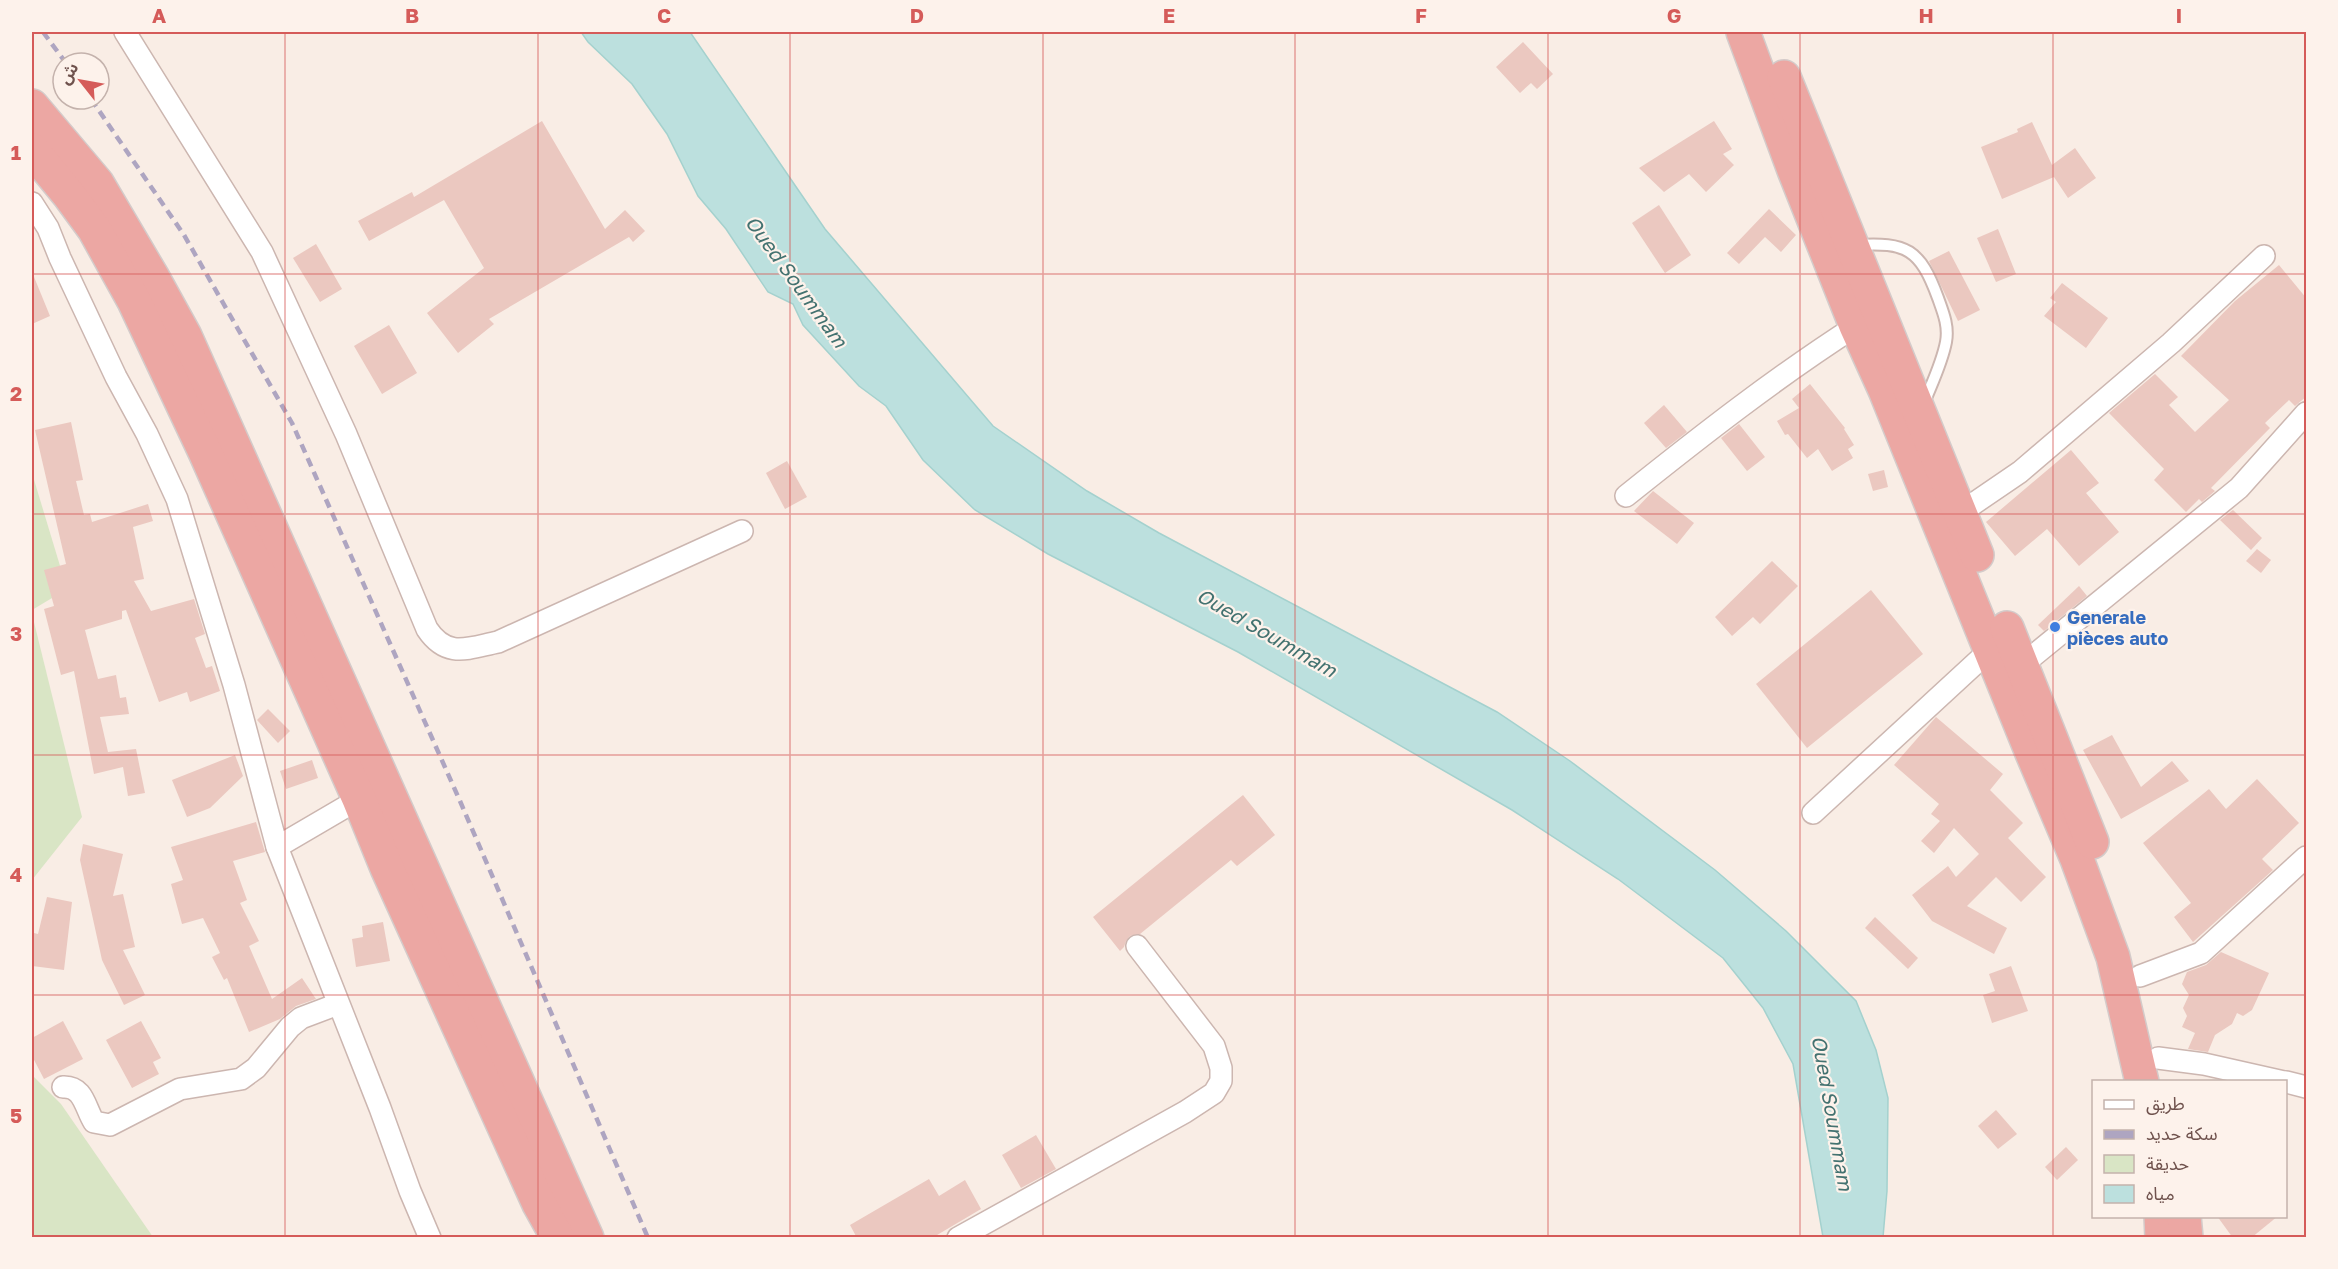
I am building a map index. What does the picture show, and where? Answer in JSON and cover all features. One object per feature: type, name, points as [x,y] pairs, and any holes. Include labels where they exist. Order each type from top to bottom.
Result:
[{"type":"highway","points":[[1743,32],[1794,170],[1856,326],[1885,390],[2077,859],[2155,1074]]},
{"type":"highway","points":[[1765,32],[2072,786],[2140,976],[2155,1074]]},
{"type":"highway","points":[[32,106],[97,183],[185,336],[587,1238]]},
{"type":"highway","points":[[32,150],[81,212],[119,272],[205,452],[359,799],[387,868],[539,1204],[558,1238]]},
{"type":"highway","points":[[2161,1218],[2162,1238]]},
{"type":"highway","points":[[2184,1218],[2186,1238]]},
{"type":"street","points":[[125,32],[262,252],[346,434],[427,629],[441,646],[460,650],[498,642],[742,531]]},
{"type":"street","points":[[32,203],[48,228],[116,377],[147,434],[177,499],[234,684],[277,847],[430,1238]]},
{"type":"street","points":[[1960,513],[2020,472],[2171,343],[2264,256]]},
{"type":"street","points":[[1626,496],[1732,411],[1795,365],[1856,326]]},
{"type":"street","points":[[2022,665],[2238,488],[2307,413]]},
{"type":"street","points":[[1813,813],[1991,648]]},
{"type":"street","points":[[277,847],[359,799]]},
{"type":"street","points":[[2140,976],[2201,953],[2307,857]]},
{"type":"street","points":[[958,1238],[1214,1094],[1221,1081],[1221,1068],[1214,1046],[1137,945]]},
{"type":"street","points":[[63,1087],[76,1089],[81,1093],[88,1114],[94,1122],[110,1125],[180,1089],[241,1079],[256,1068],[290,1027],[301,1018],[338,1004]]},
{"type":"street","points":[[2155,1074],[2204,1064],[2276,1080]]},
{"type":"street","points":[[2287,1082],[2307,1087]]},
{"type":"lane","points":[[1853,245],[1881,243],[1897,246],[1912,253],[1922,262],[1933,285],[1947,323],[1947,340],[1940,364],[1920,411]]},
{"type":"green space","points":[[32,473],[67,589],[32,610]]},
{"type":"green space","points":[[32,614],[82,817],[32,880]]},
{"type":"green space","points":[[32,1075],[61,1104],[153,1237],[32,1237]]},
{"type":"water","name":"Oued Soummam","points":[[581,32],[690,32],[825,229],[993,426],[1087,491],[1159,533],[1497,712],[1570,761],[1715,870],[1786,931],[1856,1001],[1876,1050],[1888,1098],[1887,1191],[1883,1237],[1823,1237],[1793,1064],[1763,1008],[1723,958],[1618,879],[1512,810],[1238,652],[1048,554],[975,510],[923,460],[886,406],[859,386],[803,325],[793,304],[768,292],[726,229],[698,196],[667,134],[632,84],[588,42]]},
{"type":"building","points":[[1523,42],[1553,74],[1537,89],[1531,83],[1520,93],[1496,67]]},
{"type":"building","points":[[542,121],[605,229],[625,210],[645,231],[633,242],[629,237],[489,319],[494,324],[458,353],[427,313],[484,268],[444,200],[369,241],[358,221],[412,192],[414,197]]},
{"type":"building","points":[[1714,121],[1732,149],[1723,154],[1734,165],[1706,192],[1689,174],[1664,192],[1639,168]]},
{"type":"building","points":[[2032,122],[2052,165],[2075,148],[2096,178],[2068,198],[2054,177],[2002,199],[1981,147],[2018,132],[2017,129]]},
{"type":"building","points":[[1659,205],[1691,255],[1665,273],[1632,223]]},
{"type":"building","points":[[1769,209],[1796,235],[1781,252],[1765,237],[1739,264],[1727,253]]},
{"type":"building","points":[[1998,229],[2016,274],[1996,282],[1977,238]]},
{"type":"building","points":[[316,244],[342,289],[320,302],[293,258]]},
{"type":"building","points":[[1949,251],[1980,310],[1958,321],[1929,261]]},
{"type":"building","points":[[2279,265],[2307,299],[2307,396],[2295,406],[2289,400],[2265,423],[2270,428],[2211,488],[2215,491],[2202,502],[2199,499],[2186,512],[2154,480],[2164,469],[2109,413],[2155,374],[2178,397],[2169,405],[2195,432],[2229,400],[2181,356],[2235,301]]},
{"type":"building","points":[[32,272],[50,316],[32,324]]},
{"type":"building","points":[[2062,283],[2108,318],[2086,348],[2044,316],[2056,302],[2050,298]]},
{"type":"building","points":[[389,325],[417,373],[382,394],[354,346]]},
{"type":"building","points":[[1810,384],[1845,428],[1854,445],[1848,449],[1853,458],[1832,471],[1818,449],[1807,458],[1788,434],[1785,435],[1777,421],[1799,408],[1792,399]]},
{"type":"building","points":[[1664,405],[1687,432],[1666,448],[1644,423]]},
{"type":"building","points":[[71,422],[83,480],[76,481],[84,515],[90,514],[92,522],[148,504],[153,521],[133,527],[144,579],[134,581],[151,611],[194,599],[205,634],[195,638],[206,668],[212,666],[220,691],[190,702],[187,692],[159,702],[126,610],[122,611],[122,619],[85,630],[98,679],[116,675],[120,698],[126,697],[129,714],[100,717],[108,752],[136,749],[145,793],[128,796],[123,767],[94,774],[74,671],[61,675],[44,609],[54,606],[44,570],[66,564],[35,430]]},
{"type":"building","points":[[1739,424],[1765,457],[1747,471],[1721,438]]},
{"type":"building","points":[[2071,450],[2099,483],[2086,493],[2119,532],[2079,566],[2047,529],[2015,556],[1986,522]]},
{"type":"building","points":[[787,461],[807,497],[785,509],[766,473]]},
{"type":"building","points":[[1884,470],[1888,487],[1873,491],[1868,474]]},
{"type":"building","points":[[1653,491],[1694,523],[1677,544],[1634,511]]},
{"type":"building","points":[[2233,510],[2262,538],[2251,550],[2220,520]]},
{"type":"building","points":[[2257,549],[2271,560],[2261,573],[2246,561]]},
{"type":"building","points":[[1772,561],[1798,586],[1760,624],[1753,617],[1732,636],[1715,617]]},
{"type":"building","points":[[2079,586],[2087,596],[2044,631],[2038,625]]},
{"type":"building","points":[[1871,590],[1923,654],[1807,748],[1756,684]]},
{"type":"building","points":[[268,709],[290,731],[278,743],[257,720]]},
{"type":"building","points":[[1936,717],[2003,774],[1990,790],[2023,823],[2008,838],[2046,877],[2021,902],[1996,877],[1967,906],[2007,928],[1994,954],[1932,921],[1912,895],[1948,866],[1956,877],[1979,854],[1954,828],[1934,853],[1921,841],[1940,821],[1931,814],[1939,804],[1894,765]]},
{"type":"building","points":[[2112,735],[2141,787],[2172,761],[2189,781],[2121,819],[2083,750]]},
{"type":"building","points":[[235,755],[243,776],[210,808],[187,817],[172,780]]},
{"type":"building","points":[[312,760],[318,778],[286,789],[280,771]]},
{"type":"building","points":[[2257,779],[2299,823],[2262,859],[2273,870],[2193,942],[2174,917],[2191,903],[2143,843],[2209,789],[2226,809]]},
{"type":"building","points":[[1243,795],[1275,835],[1237,866],[1231,860],[1140,934],[1130,936],[1120,951],[1093,917]]},
{"type":"building","points":[[256,822],[265,852],[233,861],[247,900],[240,903],[259,941],[249,946],[272,999],[302,978],[316,999],[296,1006],[280,1019],[249,1032],[227,978],[224,980],[212,957],[220,953],[203,918],[182,924],[171,884],[183,880],[171,847]]},
{"type":"building","points":[[83,844],[123,854],[113,896],[123,894],[135,947],[123,950],[145,995],[124,1005],[102,960],[80,860]]},
{"type":"building","points":[[47,897],[72,902],[64,970],[32,966],[34,933],[38,934]]},
{"type":"building","points":[[1875,917],[1918,958],[1908,969],[1865,928]]},
{"type":"building","points":[[383,922],[390,961],[356,967],[352,939],[363,937],[362,926]]},
{"type":"building","points":[[2221,952],[2269,973],[2252,1010],[2243,1016],[2237,1013],[2232,1024],[2215,1035],[2208,1052],[2188,1049],[2195,1033],[2182,1027],[2187,1016],[2183,1008],[2189,995],[2182,984],[2187,972],[2206,965]]},
{"type":"building","points":[[2011,966],[2028,1011],[1992,1023],[1983,995],[1995,991],[1989,974]]},
{"type":"building","points":[[63,1021],[83,1059],[44,1079],[32,1056],[32,1038]]},
{"type":"building","points":[[141,1021],[161,1058],[153,1062],[159,1074],[132,1088],[106,1040]]},
{"type":"building","points":[[1996,1110],[2017,1134],[1998,1149],[1978,1126]]},
{"type":"building","points":[[1036,1135],[1056,1169],[1021,1188],[1002,1155]]},
{"type":"building","points":[[2066,1147],[2078,1160],[2057,1180],[2045,1167]]},
{"type":"building","points":[[929,1179],[939,1196],[965,1180],[981,1209],[932,1238],[857,1238],[850,1225]]},
{"type":"building","points":[[2218,1218],[2276,1218],[2251,1238],[2233,1238]]},
{"type":"railway","points":[[43,32],[57,51]]},
{"type":"railway","points":[[99,111],[184,235],[292,423],[460,801],[648,1238]]},
{"type":"place","name":"Generale pièces auto","points":[[2055,627]]}]
